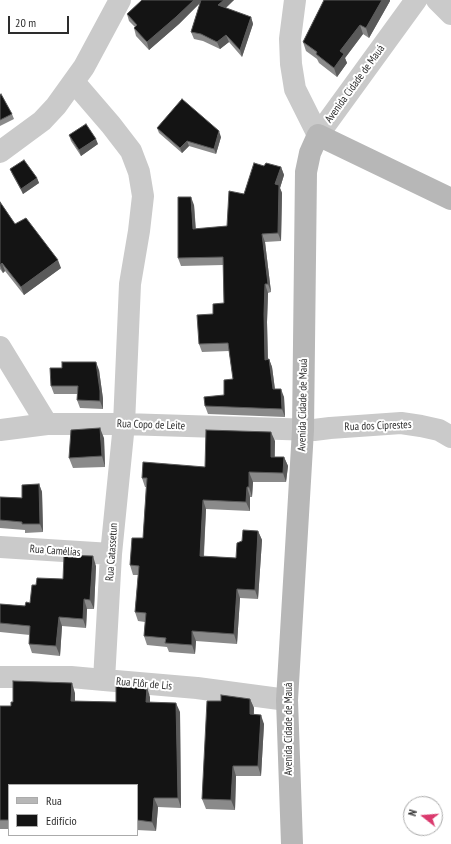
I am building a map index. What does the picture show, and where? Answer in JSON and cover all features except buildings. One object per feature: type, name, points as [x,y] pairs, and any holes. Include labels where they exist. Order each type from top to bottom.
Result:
[{"type":"street","points":[[0,152],[42,121],[56,106],[84,67],[120,0]]},
{"type":"street","points":[[295,0],[290,39],[291,64],[295,89],[318,135],[451,199]]},
{"type":"street","name":"Avenida Cidade de Mauá","points":[[292,844],[287,700],[303,430],[306,172],[310,154],[318,135],[416,0]]},
{"type":"street","points":[[437,0],[451,14]]},
{"type":"street","name":"Rua Catassetun","points":[[74,82],[131,151],[139,172],[143,196],[130,284],[124,424],[111,554],[104,680]]},
{"type":"street","points":[[0,347],[47,424]]},
{"type":"street","name":"Rua Copo de Leite","points":[[0,430],[47,424],[124,424],[303,430]]},
{"type":"street","name":"Rua dos Ciprestes","points":[[303,430],[401,424],[439,430],[451,437]]},
{"type":"street","name":"Rua Camélias","points":[[0,547],[111,554]]},
{"type":"street","name":"Rua Flôr de Lis","points":[[0,677],[104,680],[197,688],[287,700]]}]
